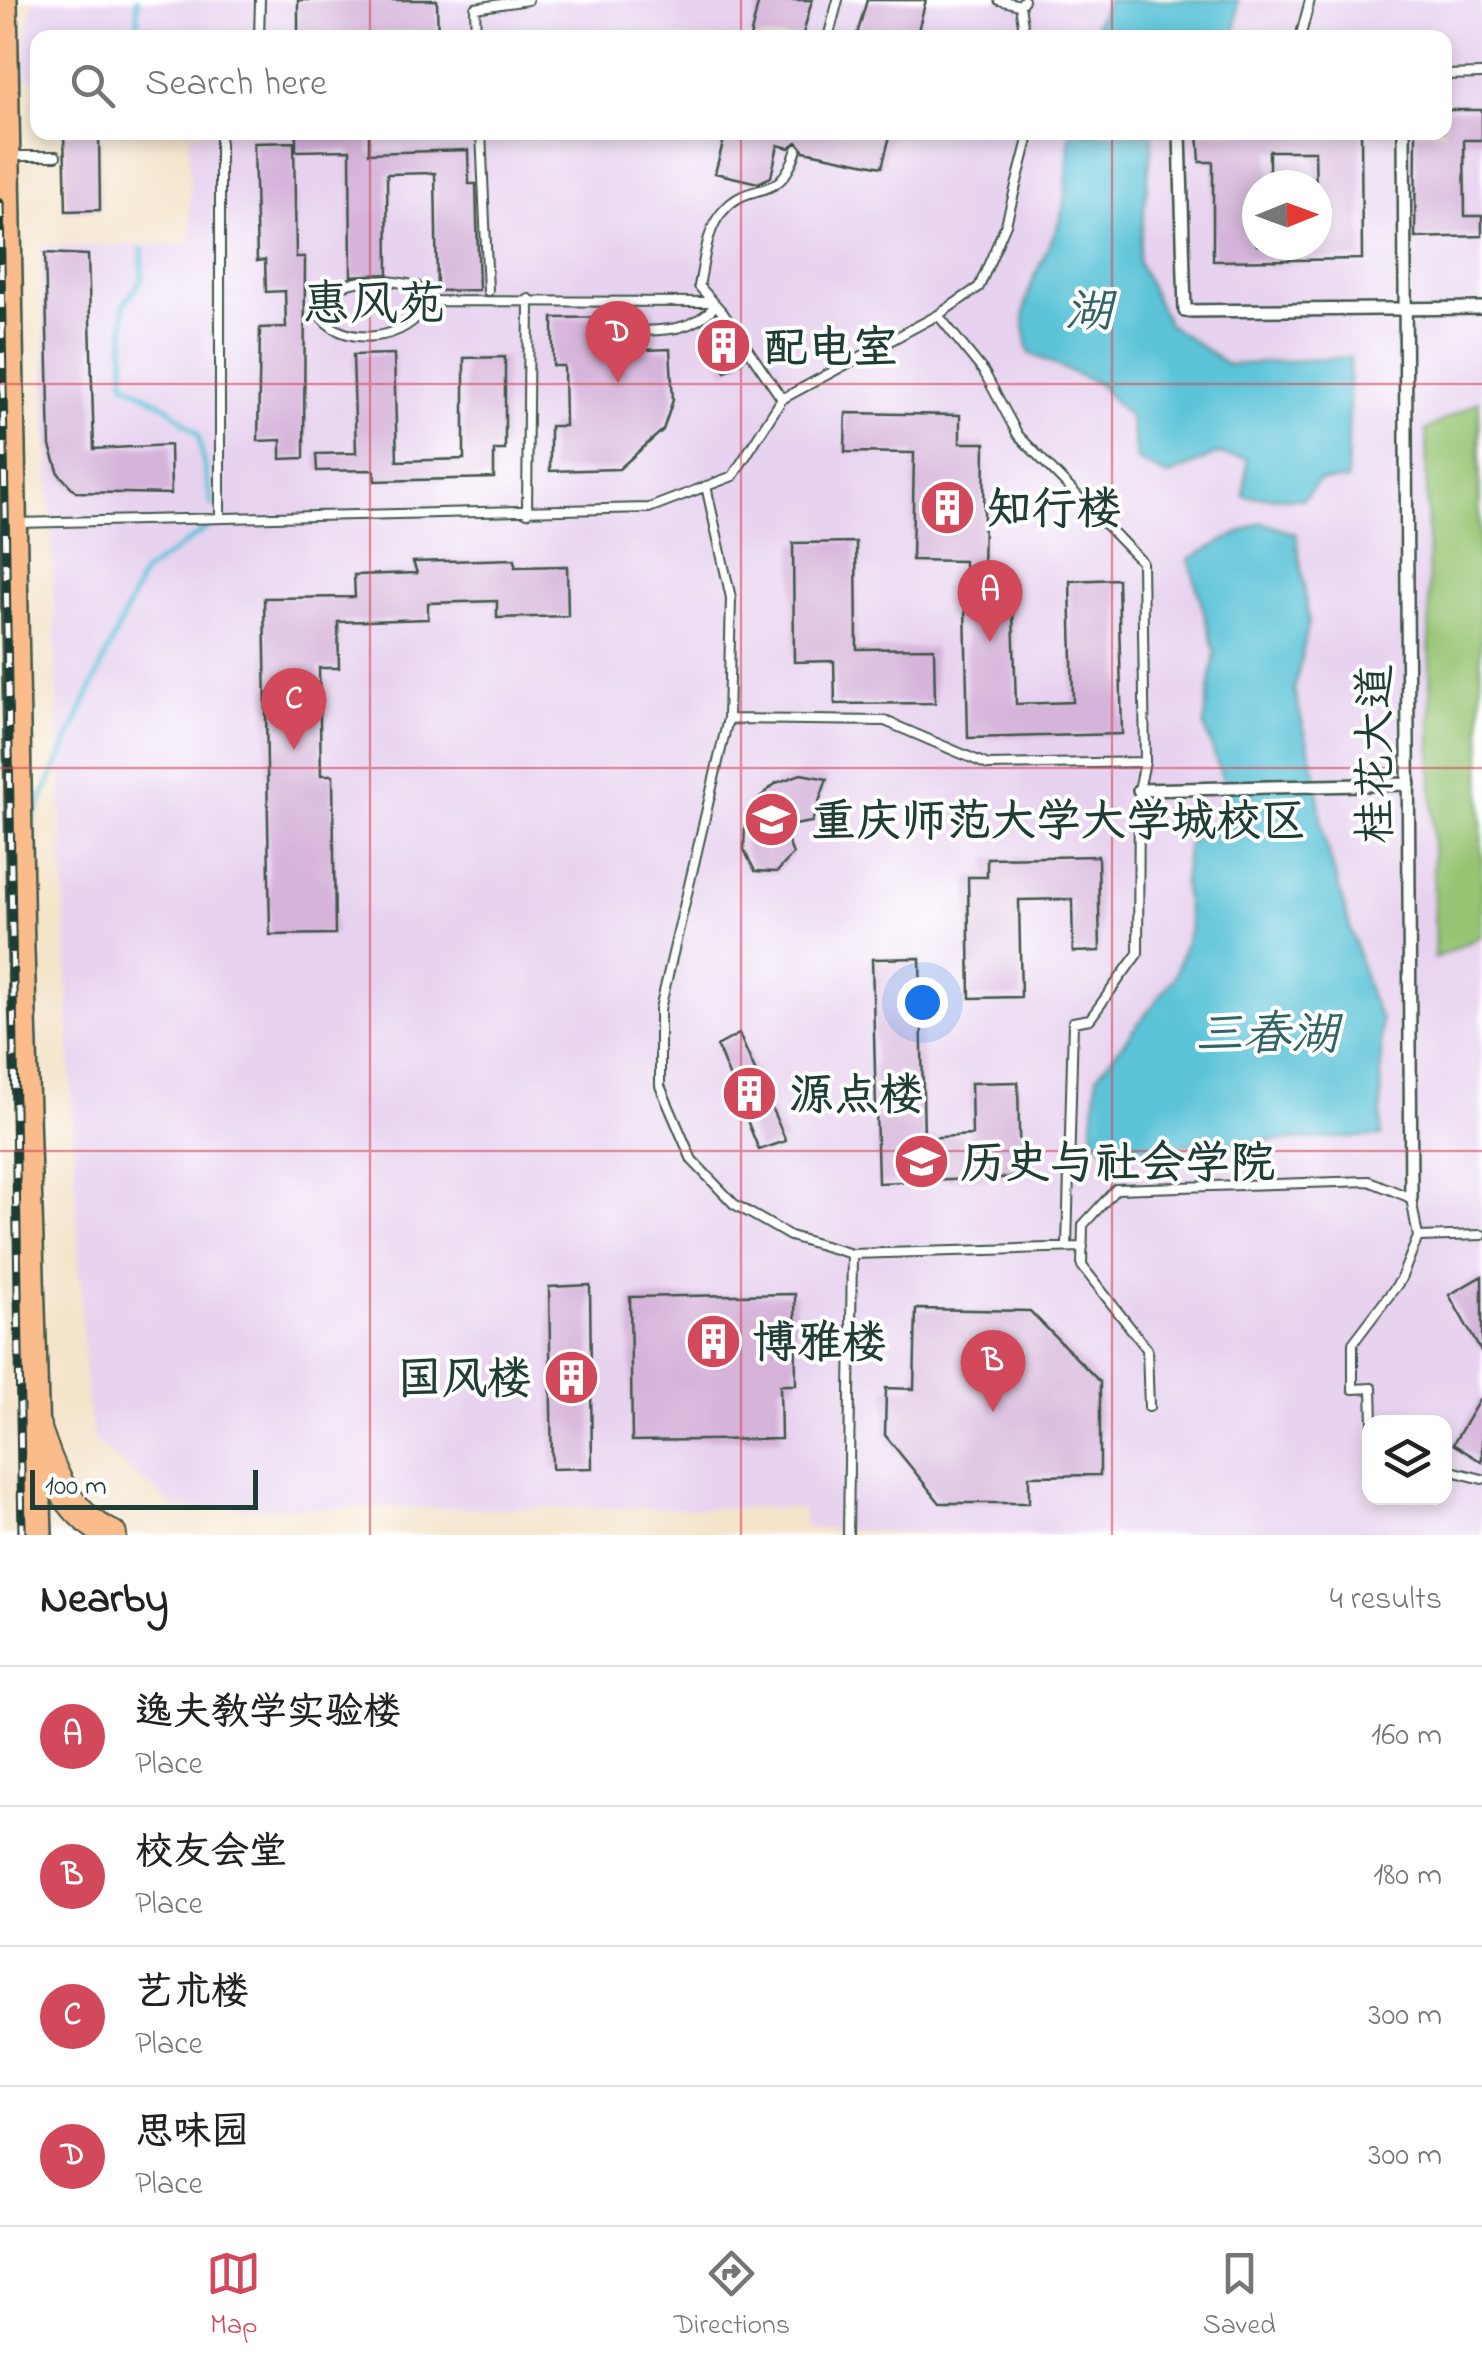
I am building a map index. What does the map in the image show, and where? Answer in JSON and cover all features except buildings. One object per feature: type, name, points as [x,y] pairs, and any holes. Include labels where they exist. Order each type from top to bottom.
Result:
[{"type":"highway","points":[[36,1426],[64,1494],[79,1513],[112,1535]]},
{"type":"main road","points":[[10,7],[5,70],[21,950],[39,1535]]},
{"type":"main road","points":[[0,1118],[26,1117]]},
{"type":"street","points":[[1180,140],[1185,311],[1482,308]]},
{"type":"street","name":"桂花大道","points":[[1404,140],[1411,1198]]},
{"type":"street","points":[[1138,790],[1409,784]]},
{"type":"lane","points":[[259,30],[260,0]]},
{"type":"lane","points":[[476,30],[475,8],[528,0]]},
{"type":"lane","points":[[830,30],[838,0]]},
{"type":"lane","points":[[1000,0],[1020,2],[1024,30]]},
{"type":"lane","points":[[1302,30],[1310,0]]},
{"type":"lane","points":[[1452,75],[1482,74]]},
{"type":"lane","points":[[220,140],[220,517]]},
{"type":"lane","points":[[480,140],[488,290]]},
{"type":"lane","points":[[14,523],[649,508],[733,476],[782,399],[938,315],[979,287],[1006,224],[1028,140]]},
{"type":"lane","points":[[782,399],[699,286],[708,242],[722,211],[746,195],[774,188],[790,172],[797,149]]},
{"type":"lane","points":[[7,156],[56,156]]},
{"type":"lane","points":[[394,281],[417,286],[426,300],[422,314],[411,324],[395,332],[369,336],[340,334],[324,324],[317,310],[323,294],[334,286],[394,281]]},
{"type":"lane","points":[[426,300],[712,304]]},
{"type":"lane","points":[[527,512],[529,300]]},
{"type":"lane","points":[[624,331],[684,329],[702,320],[712,304]]},
{"type":"lane","points":[[938,315],[984,372],[1018,435],[1142,562],[1145,762],[1138,790],[1138,953],[1090,1019],[1072,1022],[1067,1248]]},
{"type":"lane","points":[[706,486],[732,598],[728,719],[660,1008],[660,1086],[692,1160],[734,1204],[790,1236],[852,1254],[1083,1247]]},
{"type":"lane","points":[[728,719],[885,722],[988,765],[1145,762]]},
{"type":"lane","points":[[1149,1408],[1147,1349],[1082,1266],[1083,1225],[1116,1189],[1368,1181],[1411,1198],[1418,1237],[1400,1281],[1352,1343],[1353,1389],[1372,1388],[1373,1415]]},
{"type":"lane","points":[[1418,1237],[1482,1236]]},
{"type":"lane","points":[[848,1535],[852,1254]]},
{"type":"lane","points":[[1452,1471],[1482,1479]]},
{"type":"shaded area","name":"重庆师范大学大学城校区","points":[[33,0],[1482,0],[1482,1535],[999,1535],[848,1530],[805,1528],[802,1508],[177,1508],[94,1441],[86,1398],[74,1159],[41,247],[190,244],[189,140],[1452,140],[1452,30],[30,30],[30,79],[18,79]]},
{"type":"green space","points":[[1479,401],[1482,936],[1435,958],[1426,430]]},
{"type":"water","points":[[1108,0],[1238,0],[1236,30],[1093,30]]},
{"type":"water","name":"湖","points":[[1069,140],[1152,140],[1138,262],[1168,324],[1228,365],[1350,357],[1347,480],[1319,481],[1303,499],[1244,496],[1247,459],[1216,454],[1168,476],[1137,460],[1130,418],[1098,384],[1030,353],[1024,315],[1027,299],[1063,209]]},
{"type":"water","name":"三春湖","points":[[1261,522],[1296,534],[1309,622],[1294,691],[1316,774],[1322,830],[1370,996],[1381,1019],[1381,1136],[1106,1148],[1092,1138],[1097,1076],[1174,978],[1190,929],[1183,880],[1188,843],[1235,815],[1204,725],[1215,652],[1189,559]]},
{"type":"waterway","points":[[137,0],[138,30]]},
{"type":"waterway","points":[[142,249],[142,279],[124,304],[124,382],[169,408],[198,434],[212,505]]},
{"type":"waterway","points":[[30,826],[143,573],[213,524]]},
{"type":"railway","points":[[0,203],[22,1535]]},
{"type":"place","name":"配电室","points":[[724,346]]},
{"type":"place","name":"思味园","points":[[618,383]]},
{"type":"place","name":"知行楼","points":[[948,507]]},
{"type":"place","name":"逸夫教学实验楼","points":[[990,642]]},
{"type":"place","name":"艺术楼","points":[[294,750]]},
{"type":"place","name":"重庆师范大学大学城校区","points":[[772,819]]},
{"type":"place","name":"源点楼","points":[[750,1093]]},
{"type":"place","name":"历史与社会学院","points":[[921,1161]]},
{"type":"place","name":"博雅楼","points":[[713,1341]]},
{"type":"place","name":"国风楼","points":[[571,1377]]},
{"type":"place","name":"校友会堂","points":[[993,1412]]},
{"type":"district","name":"惠风苑","points":[[374,302]]}]
